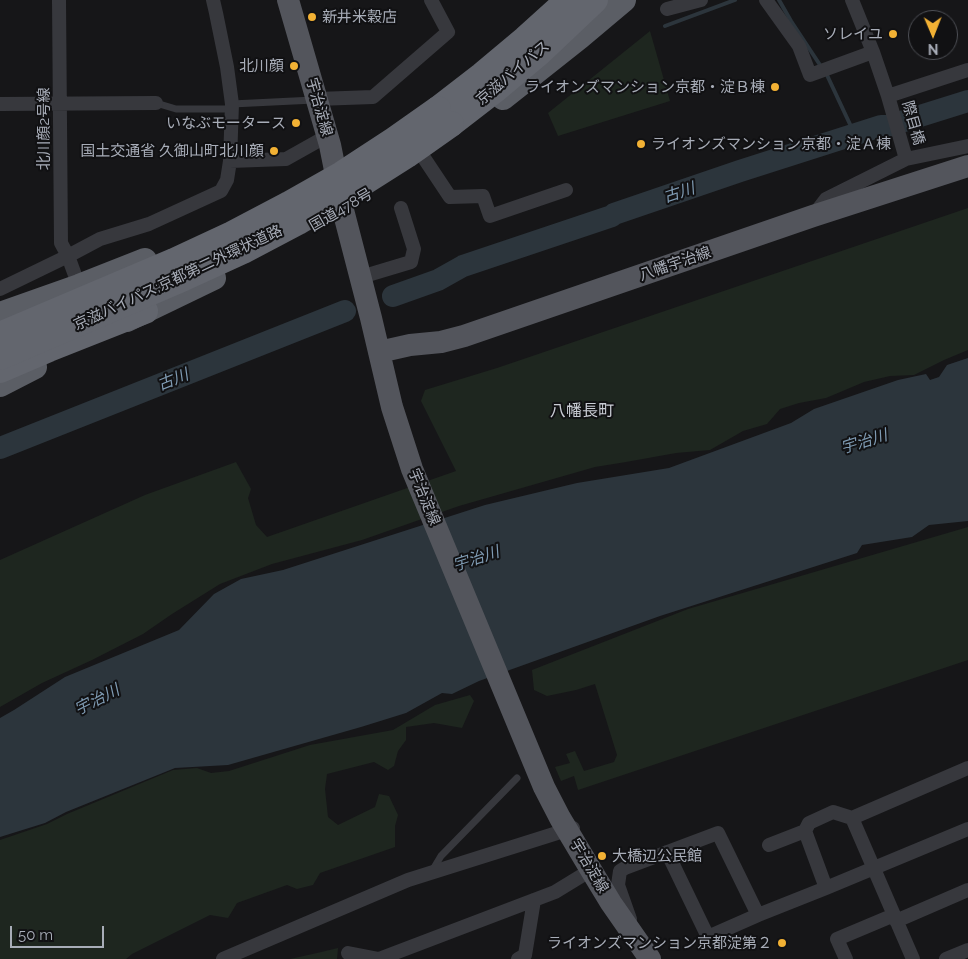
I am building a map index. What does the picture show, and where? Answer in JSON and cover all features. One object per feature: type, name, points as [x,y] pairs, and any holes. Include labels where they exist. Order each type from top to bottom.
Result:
[{"type":"highway","points":[[531,20],[550,0]]},
{"type":"highway","points":[[0,314],[136,264],[199,237],[334,165],[437,98],[554,0]]},
{"type":"highway","name":"京滋バイパス","points":[[445,116],[482,75],[525,40],[568,0]]},
{"type":"highway","name":"京滋バイパス","points":[[445,116],[495,90],[539,53],[595,0]]},
{"type":"highway","points":[[530,77],[614,0]]},
{"type":"highway","name":"国道478号","points":[[0,385],[145,311],[238,267],[343,210],[424,158],[530,77],[624,0]]},
{"type":"highway","name":"京滋バイパス;京都第二外環状道路","points":[[0,335],[232,234],[342,174],[394,140],[445,116]]},
{"type":"highway","name":"京滋バイパス;京都第二外環状道路","points":[[0,357],[244,251],[298,222],[407,154],[445,116]]},
{"type":"highway","points":[[0,370],[145,311]]},
{"type":"main road","name":"宇治淀線","points":[[288,0],[327,136],[343,210],[400,436],[418,485],[544,787],[568,825],[591,870],[611,903],[645,951]]},
{"type":"main road","name":"八幡宇治線","points":[[379,352],[410,345],[441,342],[464,336],[813,216],[968,166]]},
{"type":"street","name":"北川顔2号線","points":[[59,0],[61,243],[68,256],[78,286]]},
{"type":"street","points":[[0,290],[100,239],[149,224],[222,191],[227,180],[230,161],[231,106],[227,67],[213,0]]},
{"type":"street","points":[[317,100],[373,97],[448,32],[431,0]]},
{"type":"street","points":[[667,9],[701,0]]},
{"type":"street","points":[[766,0],[798,46],[810,75],[873,52]]},
{"type":"street","name":"際目橋","points":[[852,0],[888,96],[906,159]]},
{"type":"street","points":[[888,96],[968,70]]},
{"type":"street","points":[[0,104],[156,103]]},
{"type":"street","points":[[230,161],[286,159],[327,136]]},
{"type":"street","points":[[813,216],[826,199],[906,159],[968,146]]},
{"type":"street","points":[[424,158],[450,197],[483,196],[490,216],[566,190]]},
{"type":"street","points":[[361,277],[411,262],[414,249],[401,208]]},
{"type":"street","points":[[769,845],[805,831],[809,823],[833,812],[852,818],[967,771]]},
{"type":"street","points":[[852,818],[913,959]]},
{"type":"street","points":[[223,959],[391,888],[568,825]]},
{"type":"street","points":[[667,852],[708,937],[758,914],[968,829]]},
{"type":"street","points":[[805,831],[826,888]]},
{"type":"street","points":[[645,951],[618,885],[620,871],[718,833],[758,914]]},
{"type":"street","points":[[348,953],[379,959],[555,892],[591,870]]},
{"type":"street","points":[[846,959],[837,939],[968,890]]},
{"type":"street","points":[[518,959],[525,955],[534,900]]},
{"type":"street","points":[[946,959],[968,950]]},
{"type":"lane","points":[[156,103],[176,109],[317,100]]},
{"type":"lane","points":[[430,873],[441,856],[517,778]]},
{"type":"shaded area","points":[[650,31],[670,101],[558,136],[548,113]]},
{"type":"shaded area","points":[[968,208],[968,350],[914,375],[890,376],[864,382],[826,398],[780,409],[767,424],[743,431],[710,450],[676,453],[595,467],[459,506],[362,540],[272,564],[220,584],[143,634],[42,683],[0,707],[0,560],[145,495],[236,462],[251,489],[248,498],[256,525],[267,537],[456,471],[421,401],[425,390],[497,368]]},
{"type":"shaded area","points":[[968,527],[968,660],[578,790],[574,776],[561,781],[555,767],[570,763],[566,754],[575,751],[584,771],[614,762],[617,755],[595,684],[547,696],[534,690],[532,670],[688,609]]},
{"type":"shaded area","points":[[470,695],[474,701],[462,728],[434,723],[406,727],[406,740],[398,751],[394,766],[388,770],[374,762],[327,774],[325,789],[328,817],[338,825],[375,807],[379,794],[389,796],[398,815],[395,826],[395,847],[320,873],[313,885],[297,889],[287,885],[237,903],[228,918],[210,915],[132,954],[126,959],[0,959],[0,840],[47,824],[173,770],[197,768],[211,773],[229,771],[310,745],[393,730],[435,705]]},
{"type":"shaded area","points":[[338,948],[337,959],[290,959],[317,953]]},
{"type":"water","name":"宇治川","points":[[968,358],[968,521],[929,525],[912,537],[862,545],[857,553],[660,616],[479,681],[452,694],[442,693],[406,713],[228,765],[175,768],[66,812],[45,823],[0,837],[0,718],[65,677],[179,630],[214,594],[241,579],[283,570],[485,505],[577,483],[669,468],[791,423],[814,409],[898,380],[926,374],[930,380],[939,377],[947,365]]},
{"type":"waterway","points":[[665,26],[735,0]]},
{"type":"waterway","points":[[779,0],[822,68]]},
{"type":"waterway","points":[[826,73],[855,135]]},
{"type":"waterway","name":"古川","points":[[393,296],[438,280],[463,266],[740,171],[881,126],[888,126],[968,101]]},
{"type":"waterway","name":"古川","points":[[0,448],[345,311]]},
{"type":"place","name":"新井米穀店","points":[[312,17]]},
{"type":"place","name":"ソレイユ","points":[[893,34]]},
{"type":"place","name":"北川顔","points":[[294,66]]},
{"type":"place","name":"ライオンズマンション京都・淀Ｂ棟","points":[[775,87]]},
{"type":"place","name":"いなぶモータース","points":[[296,123]]},
{"type":"place","name":"ライオンズマンション京都・淀Ａ棟","points":[[641,144]]},
{"type":"place","name":"国土交通省 久御山町北川顔","points":[[274,151]]},
{"type":"place","name":"大橋辺公民館","points":[[602,856]]},
{"type":"place","name":"ライオンズマンション京都淀第２","points":[[782,943]]},
{"type":"district","name":"八幡長町","points":[[582,411]]}]
